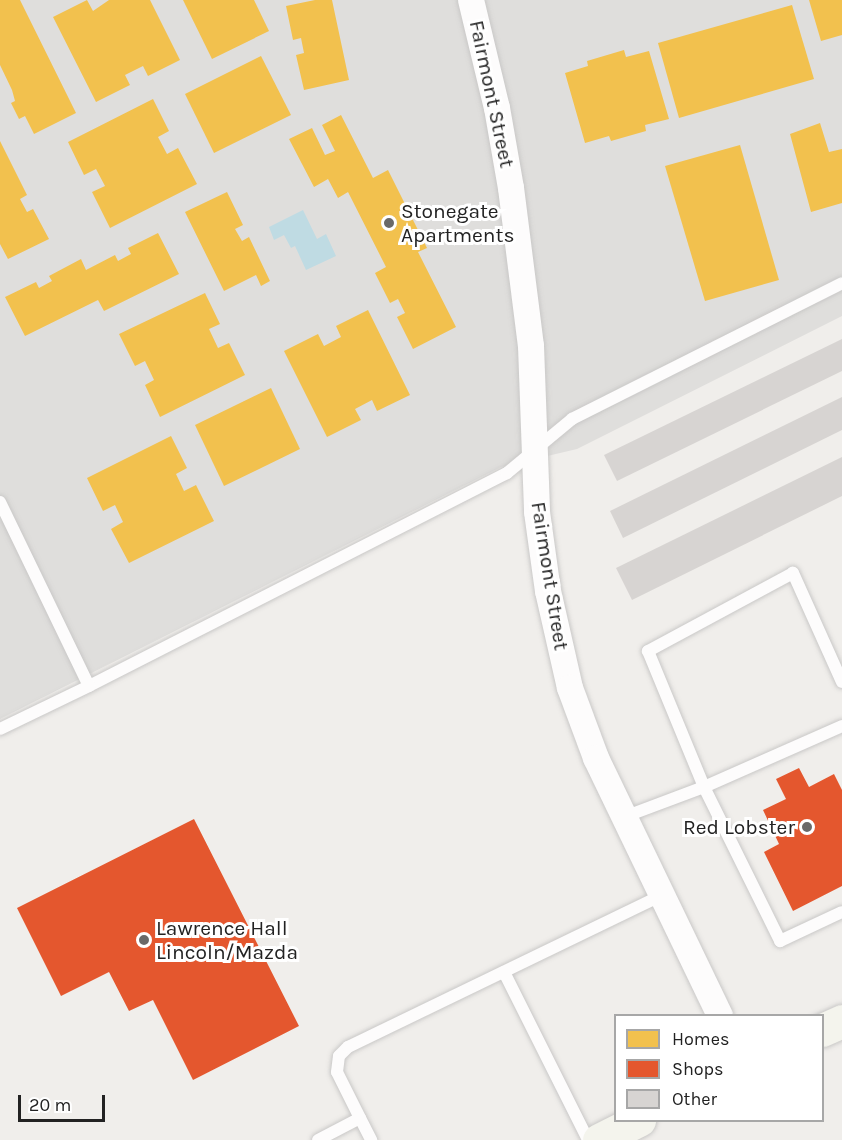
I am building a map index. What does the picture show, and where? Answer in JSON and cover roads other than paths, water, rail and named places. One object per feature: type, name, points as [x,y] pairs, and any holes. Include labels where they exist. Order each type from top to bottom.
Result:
[{"type":"main road","points":[[824,1029],[842,1021]]},
{"type":"main road","points":[[599,1140],[635,1122]]},
{"type":"street","name":"Fairmont Street","points":[[471,0],[497,108],[511,188],[531,346],[537,512],[548,591],[570,688],[624,817],[719,1014]]},
{"type":"lane","points":[[0,729],[507,473],[572,419],[842,283]]},
{"type":"lane","points":[[0,502],[89,686]]},
{"type":"lane","points":[[842,682],[793,573],[648,651],[704,787],[780,941],[842,912]]},
{"type":"lane","points":[[624,817],[704,787],[842,726]]},
{"type":"lane","points":[[370,1140],[337,1072],[339,1056],[348,1047],[661,896]]},
{"type":"lane","points":[[504,972],[588,1140]]},
{"type":"lane","points":[[318,1140],[360,1118]]},
{"type":"water","points":[[303,210],[317,239],[326,234],[336,256],[306,270],[295,246],[291,248],[284,235],[274,240],[269,227]]},
{"type":"place","name":"Stonegate Apartments","points":[[389,223]]},
{"type":"place","name":"Red Lobster","points":[[807,827]]},
{"type":"place","name":"Lawrence Hall Lincoln/Mazda","points":[[144,940]]}]
